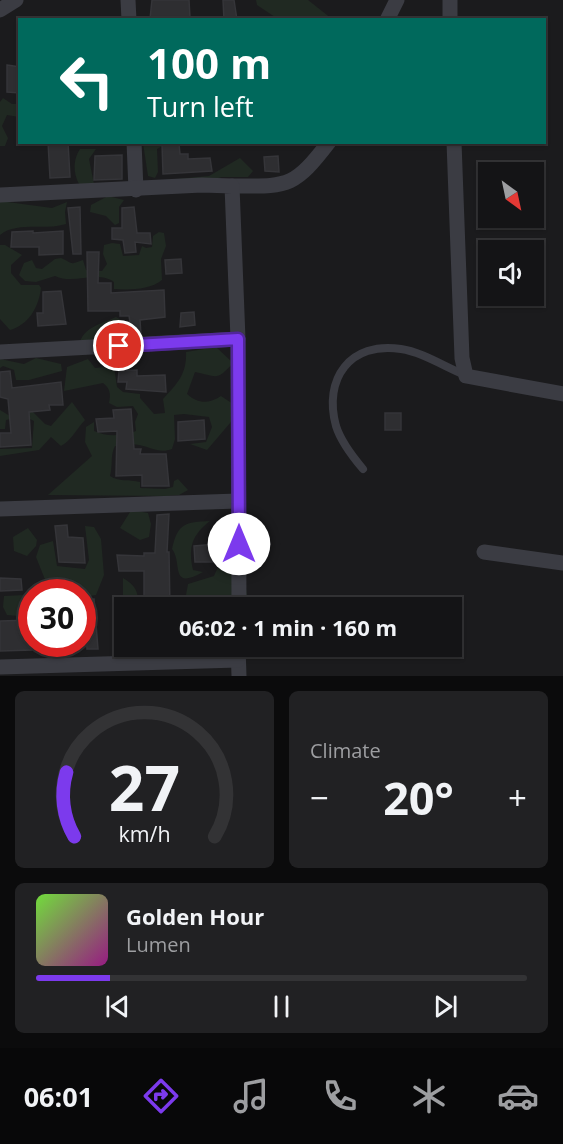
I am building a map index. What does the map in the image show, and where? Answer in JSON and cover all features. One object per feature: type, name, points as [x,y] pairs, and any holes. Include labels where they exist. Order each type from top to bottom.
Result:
[{"type":"street","points":[[0,10],[16,0]]},
{"type":"street","points":[[128,0],[129,18]]},
{"type":"street","points":[[388,18],[397,0]]},
{"type":"street","points":[[450,0],[450,18]]},
{"type":"street","points":[[134,144],[136,190]]},
{"type":"street","points":[[0,195],[287,183],[298,178],[327,144]]},
{"type":"street","points":[[454,144],[462,358],[466,376],[563,394]]},
{"type":"street","points":[[232,186],[238,339],[239,597]]},
{"type":"street","points":[[0,352],[238,339]]},
{"type":"street","points":[[0,509],[238,501]]},
{"type":"street","points":[[484,552],[563,563]]},
{"type":"street","points":[[0,667],[238,661]]},
{"type":"lane","points":[[363,468],[343,442],[336,427],[332,404],[337,377],[347,362],[359,354],[379,348],[402,349],[466,376]]},
{"type":"shaded area","points":[[256,0],[308,0],[331,18],[276,18],[257,5]]},
{"type":"shaded area","points":[[3,98],[12,104],[18,104],[18,117],[7,115],[2,126],[8,138],[5,146],[0,146],[0,102]]},
{"type":"shaded area","points":[[143,144],[166,144],[157,149],[158,172],[155,178],[148,176]]},
{"type":"shaded area","points":[[80,149],[96,149],[89,159],[94,184],[79,184],[77,180],[75,162]]},
{"type":"shaded area","points":[[240,158],[253,171],[248,177],[222,177],[173,191],[165,180],[209,176]]},
{"type":"shaded area","points":[[108,196],[124,200],[119,207],[119,223],[115,225],[106,216],[90,212],[91,205]]},
{"type":"shaded area","points":[[0,201],[52,208],[67,202],[66,224],[15,228],[0,235]]},
{"type":"shaded area","points":[[159,232],[164,233],[166,246],[161,259],[162,280],[152,286],[114,289],[114,282],[100,277],[70,279],[55,276],[36,282],[25,281],[19,275],[24,263],[32,260],[36,268],[42,269],[55,259],[61,258],[72,263],[83,260],[86,270],[102,271],[107,264],[103,254],[104,245],[120,244],[123,256],[139,255],[142,246],[152,247],[153,236]]},
{"type":"shaded area","points":[[0,245],[5,245],[22,255],[11,265],[11,273],[21,285],[39,285],[41,288],[32,314],[23,324],[10,330],[0,319]]},
{"type":"shaded area","points":[[116,317],[126,327],[130,342],[79,345],[84,334],[89,330]]},
{"type":"shaded area","points":[[216,347],[233,363],[223,373],[216,376],[195,372],[187,394],[195,400],[204,402],[221,396],[233,404],[236,416],[207,450],[190,444],[206,442],[212,427],[209,417],[184,414],[174,415],[175,439],[172,449],[159,450],[130,444],[115,446],[113,453],[110,476],[113,478],[140,482],[140,488],[165,489],[173,487],[174,481],[178,479],[188,490],[179,495],[166,496],[48,495],[92,456],[85,442],[86,427],[94,422],[94,431],[109,435],[136,431],[135,422],[138,414],[133,406],[117,407],[109,403],[109,392],[103,383],[64,391],[67,367],[88,359],[95,368],[114,366],[117,387],[123,392],[140,394],[140,398],[154,414],[165,413],[163,399],[183,373],[186,352]]},
{"type":"shaded area","points":[[36,358],[61,364],[62,371],[29,380],[16,380],[14,370],[3,366],[0,368],[0,359],[24,364]]},
{"type":"shaded area","points":[[72,402],[85,420],[65,444],[61,446],[51,437],[39,450],[0,456],[0,449],[32,448],[34,421],[24,416],[6,420],[5,429],[0,429],[0,410],[10,416],[29,408],[45,424],[51,426]]},
{"type":"shaded area","points":[[130,512],[148,513],[151,524],[149,537],[140,540],[120,528]]},
{"type":"shaded area","points":[[210,521],[199,531],[191,548],[193,570],[203,572],[192,577],[181,577],[172,549],[177,534],[189,523]]},
{"type":"shaded area","points":[[85,526],[94,527],[101,539],[104,575],[96,595],[96,579],[45,579],[36,557],[40,545],[53,541],[57,566],[85,569],[89,560]]},
{"type":"shaded area","points":[[28,528],[37,540],[36,546],[27,556],[14,551],[13,537]]},
{"type":"shaded area","points":[[226,535],[238,546],[248,597],[186,595],[188,584],[214,576],[222,558],[219,537]]},
{"type":"shaded area","points":[[123,578],[136,590],[138,597],[123,597]]},
{"type":"shaded area","points":[[18,595],[18,616],[7,615],[3,607],[4,596]]},
{"type":"building","points":[[152,0],[189,0],[190,18],[150,18]]},
{"type":"building","points":[[223,0],[234,0],[237,18],[224,18]]},
{"type":"building","points":[[7,65],[18,67],[18,93],[7,92]]},
{"type":"building","points":[[48,144],[68,144],[70,177],[50,178]]},
{"type":"building","points":[[162,144],[179,144],[180,154],[188,154],[188,159],[210,158],[212,171],[163,174]]},
{"type":"building","points":[[122,155],[122,179],[94,180],[95,156]]},
{"type":"building","points":[[278,156],[279,172],[265,171],[264,157]]},
{"type":"building","points":[[80,207],[81,254],[73,254],[68,208]]},
{"type":"building","points":[[134,207],[137,233],[150,233],[151,244],[135,242],[136,252],[125,253],[123,240],[112,239],[112,228],[122,228],[122,208]]},
{"type":"building","points":[[33,231],[33,233],[63,231],[63,254],[39,255],[39,247],[11,247],[12,232]]},
{"type":"building","points":[[87,252],[99,252],[98,283],[111,283],[111,293],[164,290],[165,317],[140,320],[141,335],[132,335],[129,316],[120,316],[120,311],[88,311]]},
{"type":"building","points":[[181,259],[182,273],[166,274],[165,260]]},
{"type":"building","points":[[61,291],[66,324],[38,326],[37,313],[43,313],[43,292]]},
{"type":"building","points":[[194,312],[195,325],[180,327],[181,313]]},
{"type":"building","points":[[137,370],[137,376],[165,375],[166,392],[126,389],[127,382],[118,382],[119,371]]},
{"type":"building","points":[[10,371],[12,388],[61,382],[63,405],[49,405],[50,410],[29,412],[31,445],[0,447],[0,433],[11,433],[8,399],[0,397],[0,372]]},
{"type":"building","points":[[131,409],[134,449],[141,449],[140,454],[166,454],[169,486],[142,486],[142,475],[116,476],[117,431],[98,432],[96,419],[114,418],[113,410]]},
{"type":"building","points":[[385,413],[401,413],[401,430],[385,430]]},
{"type":"building","points":[[204,420],[205,439],[178,441],[178,422]]},
{"type":"building","points":[[169,514],[167,552],[169,552],[170,597],[144,597],[144,571],[119,571],[117,555],[144,556],[144,553],[155,553],[157,515]]},
{"type":"building","points":[[67,525],[68,537],[83,538],[85,563],[59,562],[55,526]]},
{"type":"building","points":[[216,544],[216,562],[195,562],[194,546]]},
{"type":"building","points":[[0,578],[21,579],[18,579],[18,590],[0,591]]},
{"type":"building","points":[[18,620],[18,650],[0,651],[0,621]]},
{"type":"building","points":[[96,624],[98,649],[96,649]]},
{"type":"route","points":[[119,346],[238,339],[239,544]]}]
